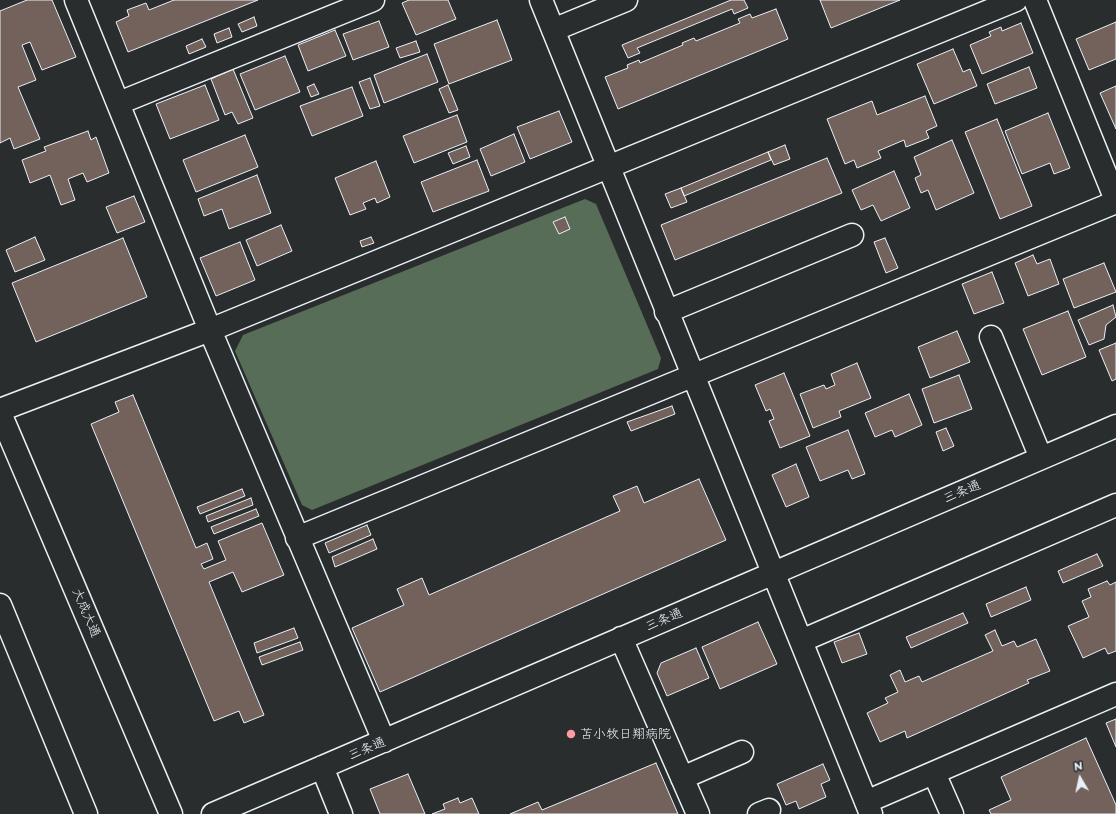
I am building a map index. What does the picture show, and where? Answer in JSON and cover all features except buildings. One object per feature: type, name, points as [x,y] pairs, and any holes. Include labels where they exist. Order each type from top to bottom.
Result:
[{"type":"street","points":[[76,0],[210,330],[384,742]]},
{"type":"street","points":[[119,103],[373,0]]},
{"type":"street","points":[[541,0],[666,312],[869,808],[934,773],[1116,694]]},
{"type":"street","points":[[553,30],[626,0]]},
{"type":"street","points":[[0,411],[210,330],[1016,0]]},
{"type":"street","points":[[297,538],[1116,201],[1035,0]]},
{"type":"street","points":[[666,312],[852,235]]},
{"type":"street","points":[[991,337],[1041,458]]},
{"type":"street","name":"大成大通","points":[[0,411],[171,814]]},
{"type":"street","name":"三条通","points":[[213,814],[384,742],[621,638],[1116,426]]},
{"type":"street","points":[[801,641],[1116,506]]},
{"type":"street","points":[[0,605],[86,814]]},
{"type":"street","points":[[621,638],[698,814]]},
{"type":"street","points":[[682,778],[742,752]]},
{"type":"street","points":[[322,767],[341,814]]},
{"type":"street","points":[[934,773],[952,814]]},
{"type":"green space","points":[[585,199],[596,204],[661,358],[658,369],[312,510],[302,505],[235,351],[243,335]]},
{"type":"place","name":"苫小牧日翔病院","points":[[571,734]]}]
